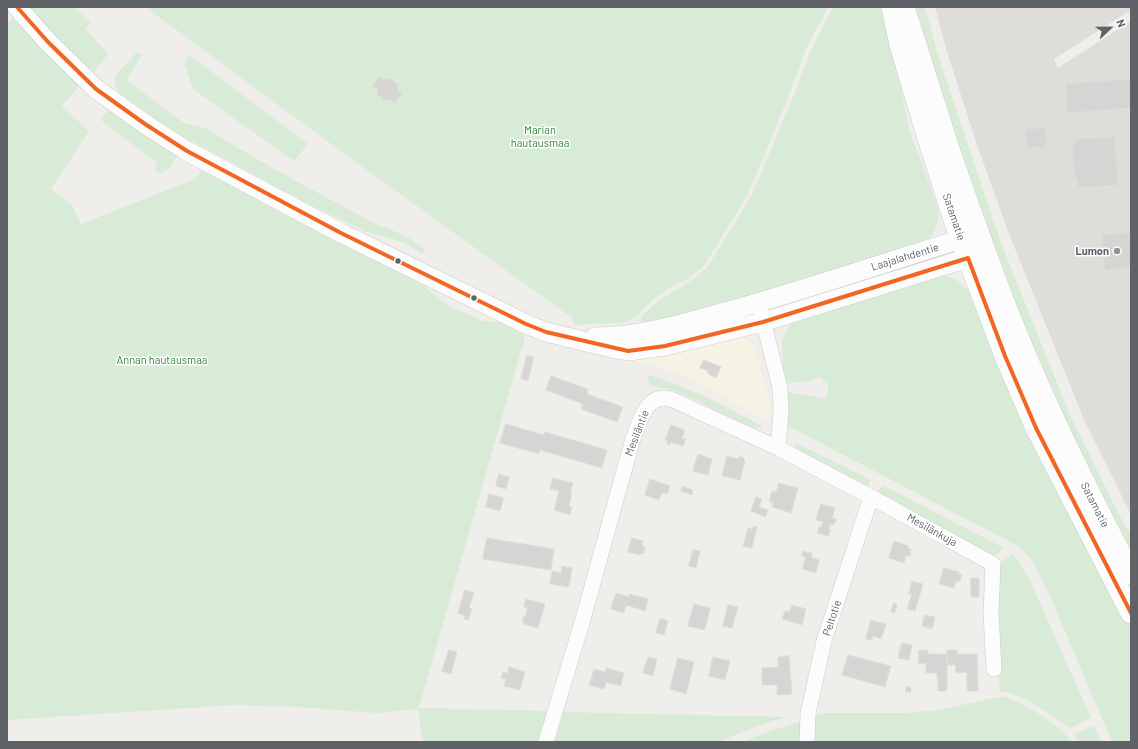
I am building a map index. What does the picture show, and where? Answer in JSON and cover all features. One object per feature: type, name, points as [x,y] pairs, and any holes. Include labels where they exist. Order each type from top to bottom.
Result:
[{"type":"main road","name":"Satamatie","points":[[892,7],[900,45],[926,132],[971,240],[1016,330],[1053,418],[1096,507],[1131,574]]},
{"type":"main road","name":"Satamatie","points":[[904,7],[942,128],[971,240],[968,258],[1005,356],[1036,428],[1131,614]]},
{"type":"street","name":"Laajalahdentie","points":[[17,7],[48,42],[96,89],[145,124],[187,151],[341,233],[498,310],[533,327],[569,338],[628,351],[665,346],[763,322],[968,258]]},
{"type":"street","name":"Laajalahdentie","points":[[569,338],[628,336],[662,329],[971,240]]},
{"type":"street","points":[[758,302],[780,388],[781,411],[778,448]]},
{"type":"street","name":"Mesiläntie","points":[[546,742],[583,619],[632,442],[642,415],[650,402],[666,397],[778,448]]},
{"type":"street","name":"Mesilänkuja","points":[[778,448],[993,564],[991,614],[994,669]]},
{"type":"street","name":"Peltotie","points":[[807,742],[808,714],[824,641],[871,497]]},
{"type":"shaded area","points":[[935,7],[1131,7],[1131,10],[1054,59],[1058,68],[1131,21],[1131,515],[1085,422],[1009,234],[977,145],[947,52]]},
{"type":"shaded area","points":[[736,335],[744,338],[753,346],[768,393],[771,415],[768,422],[687,377],[650,363],[635,362],[635,357]]},
{"type":"green space","points":[[28,7],[73,7],[91,23],[85,29],[108,54],[94,72],[71,53]]},
{"type":"green space","name":"Marian hautausmaa","points":[[145,7],[828,7],[806,49],[790,93],[748,194],[704,266],[687,279],[669,288],[627,322],[575,325],[571,317],[361,166]]},
{"type":"green space","points":[[833,7],[884,7],[910,132],[938,208],[938,222],[936,229],[928,240],[762,293],[641,328],[641,317],[657,302],[688,283],[706,269],[751,197],[794,95],[810,52]]},
{"type":"green space","points":[[914,7],[925,7],[938,55],[1001,243],[1069,413],[1118,513],[1131,535],[1131,558],[1058,415],[990,246]]},
{"type":"green space","name":"Annan hautausmaa","points":[[13,19],[80,85],[62,106],[89,131],[51,189],[71,204],[81,224],[195,179],[203,168],[425,287],[449,306],[482,321],[505,323],[525,337],[419,708],[550,711],[540,742],[423,742],[418,709],[377,713],[296,707],[235,705],[7,720],[7,24]]},
{"type":"green space","points":[[137,52],[142,55],[126,80],[184,123],[208,129],[294,180],[376,224],[404,235],[425,249],[422,254],[403,242],[367,232],[302,201],[175,132],[118,92],[115,83],[115,76]]},
{"type":"green space","points":[[188,54],[308,144],[294,161],[193,89],[185,65]]},
{"type":"green space","points":[[108,110],[177,156],[169,169],[160,173],[155,170],[157,163],[101,120]]},
{"type":"green space","points":[[940,275],[955,279],[969,291],[994,357],[1025,430],[1131,627],[1131,742],[1112,742],[1053,603],[1031,559],[1020,547],[788,426],[788,392],[826,399],[829,385],[820,377],[806,381],[784,384],[782,339],[789,326],[797,318]]},
{"type":"green space","points":[[648,375],[692,391],[762,426],[751,429],[698,401],[669,389],[649,385]]},
{"type":"green space","points":[[794,442],[871,480],[867,488],[798,452]]},
{"type":"green space","points":[[882,485],[1004,548],[994,557],[877,494]]},
{"type":"green space","points":[[1013,553],[1029,578],[1091,718],[1070,728],[1019,696],[1000,691],[998,668],[998,566]]},
{"type":"green space","points":[[998,697],[1009,698],[1035,711],[1052,723],[1072,742],[813,742],[813,716],[823,713],[905,713],[939,710]]},
{"type":"green space","points":[[561,712],[786,717],[757,726],[718,742],[550,742]]},
{"type":"green space","points":[[802,721],[801,742],[743,742],[761,734]]},
{"type":"green space","points":[[1094,726],[1101,742],[1079,742],[1074,734]]},
{"type":"building","points":[[380,77],[385,80],[390,78],[398,85],[397,90],[402,93],[395,103],[390,99],[385,101],[377,94],[378,90],[373,86]]},
{"type":"building","points":[[1131,79],[1131,108],[1067,113],[1065,84]]},
{"type":"building","points":[[1046,128],[1047,147],[1026,148],[1025,129]]},
{"type":"building","points":[[1115,137],[1118,185],[1078,188],[1077,178],[1074,178],[1072,144],[1075,144],[1075,139]]},
{"type":"building","name":"Lumon","points":[[1131,232],[1131,267],[1105,270],[1102,235]]},
{"type":"building","points":[[527,355],[534,357],[528,381],[521,379]]},
{"type":"building","points":[[704,360],[721,367],[716,378],[707,373],[708,371],[700,368]]},
{"type":"building","points":[[551,376],[588,389],[587,394],[623,407],[617,422],[581,409],[583,404],[546,390]]},
{"type":"building","points":[[506,424],[544,435],[545,432],[607,450],[602,468],[540,450],[539,454],[500,443]]},
{"type":"building","points":[[671,425],[685,430],[682,438],[686,439],[683,446],[671,442],[669,445],[667,444],[668,441],[665,440]]},
{"type":"building","points":[[698,454],[712,459],[708,475],[693,471]]},
{"type":"building","points":[[727,456],[738,459],[739,456],[744,458],[745,461],[740,480],[722,476]]},
{"type":"building","points":[[499,474],[509,477],[506,489],[496,486]]},
{"type":"building","points":[[553,478],[573,483],[570,493],[572,493],[569,506],[572,507],[570,515],[554,510],[559,491],[550,489]]},
{"type":"building","points":[[650,479],[670,486],[667,494],[662,492],[659,500],[645,495]]},
{"type":"building","points":[[779,483],[798,488],[791,513],[772,507],[773,503],[769,501],[772,491],[776,492]]},
{"type":"building","points":[[682,486],[693,490],[692,495],[681,491]]},
{"type":"building","points":[[489,494],[504,498],[500,511],[486,507]]},
{"type":"building","points":[[756,497],[762,499],[759,507],[768,510],[765,517],[751,511]]},
{"type":"building","points":[[821,504],[835,508],[832,518],[836,519],[834,525],[830,524],[829,529],[831,530],[828,536],[817,533],[819,526],[821,527],[823,522],[816,520]]},
{"type":"building","points":[[753,526],[757,527],[752,548],[743,546],[748,528],[753,529]]},
{"type":"building","points":[[487,538],[554,549],[551,570],[483,559]]},
{"type":"building","points":[[632,538],[643,541],[642,547],[645,547],[643,554],[640,553],[640,555],[628,552]]},
{"type":"building","points":[[894,541],[909,546],[908,549],[911,549],[910,556],[906,555],[904,563],[889,558]]},
{"type":"building","points":[[693,550],[700,551],[696,568],[689,566]]},
{"type":"building","points":[[803,551],[812,553],[811,557],[819,560],[816,573],[802,569],[806,557],[802,556]]},
{"type":"building","points":[[562,566],[572,568],[569,587],[550,584],[552,571],[561,573]]},
{"type":"building","points":[[944,568],[959,572],[958,574],[962,575],[960,581],[956,581],[954,588],[939,584]]},
{"type":"building","points":[[971,578],[979,578],[979,597],[971,597]]},
{"type":"building","points":[[912,581],[923,584],[915,611],[907,609],[912,594],[909,594]]},
{"type":"building","points":[[465,590],[474,593],[469,608],[472,609],[468,620],[464,619],[465,616],[458,613]]},
{"type":"building","points":[[616,593],[629,597],[629,594],[648,599],[645,611],[626,605],[624,613],[611,609]]},
{"type":"building","points":[[526,599],[545,604],[538,628],[523,624],[523,616],[525,617],[528,608],[524,607]]},
{"type":"building","points":[[894,603],[897,604],[895,613],[891,612]]},
{"type":"building","points":[[694,604],[710,608],[705,630],[688,626]]},
{"type":"building","points":[[728,605],[738,607],[732,628],[723,626]]},
{"type":"building","points":[[792,605],[806,609],[802,625],[782,619],[785,611],[789,612]]},
{"type":"building","points":[[925,615],[935,617],[932,629],[922,626]]},
{"type":"building","points":[[660,618],[668,621],[664,635],[656,633]]},
{"type":"building","points":[[871,620],[886,624],[881,639],[873,636],[872,640],[866,639]]},
{"type":"building","points":[[902,643],[912,645],[909,660],[898,658]]},
{"type":"building","points":[[449,650],[457,652],[451,674],[442,671]]},
{"type":"building","points":[[928,650],[928,654],[947,654],[947,691],[938,691],[937,673],[926,673],[926,663],[919,664],[918,651]]},
{"type":"building","points":[[947,650],[957,650],[957,654],[977,654],[978,691],[967,691],[967,672],[956,673],[955,665],[948,665]]},
{"type":"building","points":[[848,655],[891,666],[885,687],[842,675]]},
{"type":"building","points":[[789,656],[792,694],[777,695],[777,685],[762,685],[762,668],[778,667],[778,657]]},
{"type":"building","points":[[648,657],[657,659],[653,676],[643,673]]},
{"type":"building","points":[[713,657],[730,661],[725,680],[709,676]]},
{"type":"building","points":[[678,658],[694,662],[686,694],[670,689]]},
{"type":"building","points":[[509,667],[525,672],[520,690],[504,686],[506,679],[501,678],[503,672],[508,673]]},
{"type":"building","points":[[607,668],[624,673],[621,686],[606,682],[604,689],[589,685],[594,669],[605,672]]},
{"type":"building","points":[[906,687],[911,687],[911,692],[906,692]]},
{"type":"transit line","points":[[17,7],[48,42],[96,89],[145,124],[187,151],[341,233],[526,324],[546,332],[628,351],[665,346],[763,322],[968,258],[1005,356],[1036,428],[1131,613]]},
{"type":"place","name":"Lumon","points":[[1117,251]]}]
